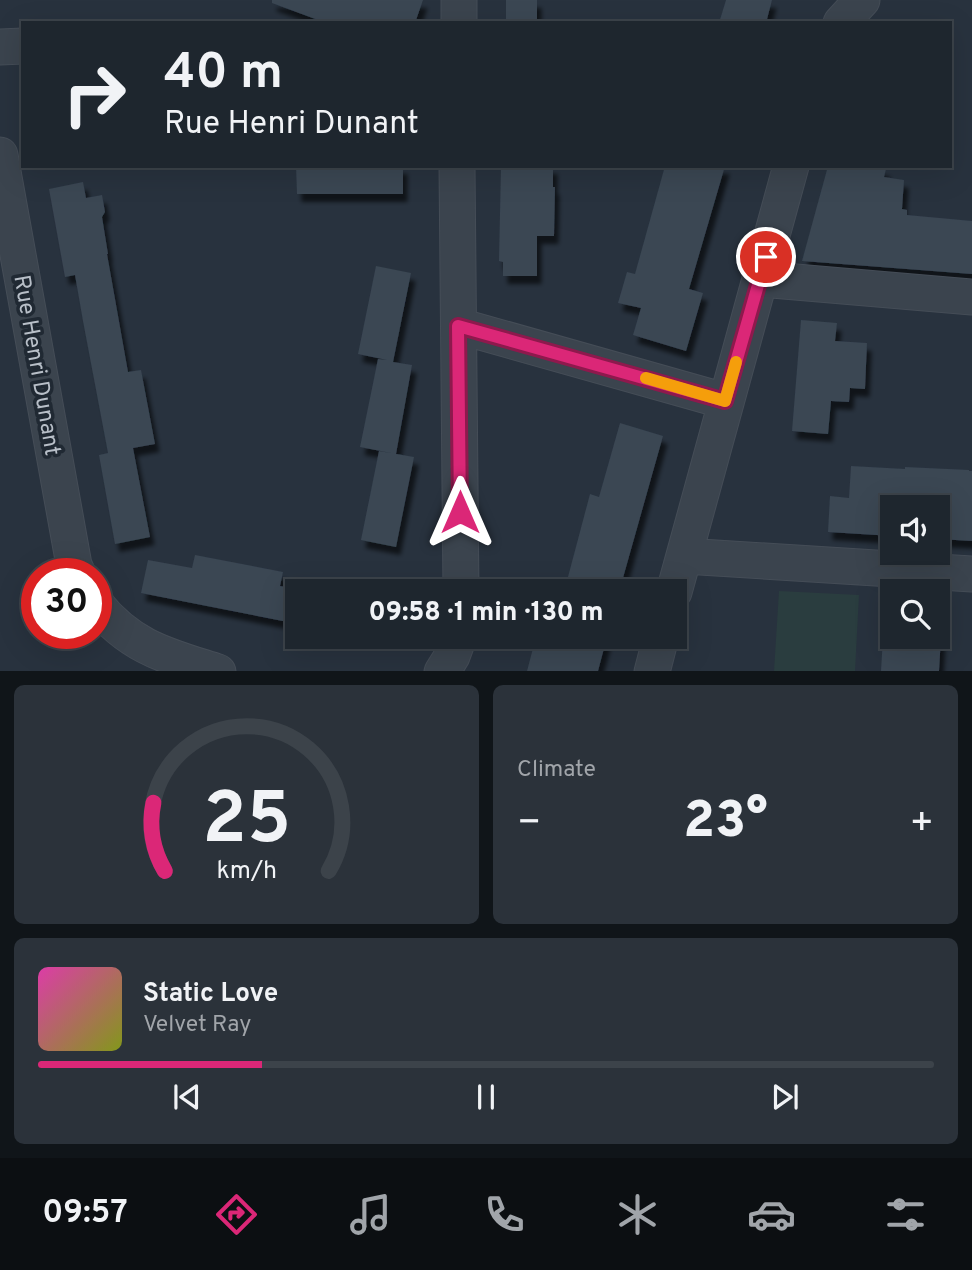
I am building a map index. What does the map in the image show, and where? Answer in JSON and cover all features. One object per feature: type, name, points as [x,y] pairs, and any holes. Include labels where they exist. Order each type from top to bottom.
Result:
[{"type":"street","points":[[459,21],[460,0]]},
{"type":"street","points":[[843,21],[862,0]]},
{"type":"street","points":[[0,47],[21,46]]},
{"type":"street","name":"Rue Henri Dunant","points":[[0,155],[74,558]]},
{"type":"street","points":[[457,168],[461,579]]},
{"type":"street","points":[[678,579],[790,168]]},
{"type":"street","points":[[760,279],[972,298]]},
{"type":"street","points":[[458,326],[725,401]]},
{"type":"street","points":[[684,556],[972,574]]},
{"type":"street","points":[[112,622],[139,643],[164,655],[218,671]]},
{"type":"street","points":[[442,671],[454,649]]},
{"type":"street","points":[[652,671],[658,649]]},
{"type":"shaded area","points":[[779,591],[859,595],[855,671],[774,671]]},
{"type":"building","points":[[272,0],[423,0],[416,21],[321,21],[272,3]]},
{"type":"building","points":[[506,0],[537,0],[537,21],[506,21]]},
{"type":"building","points":[[726,0],[772,0],[767,21],[720,21]]},
{"type":"building","points":[[296,168],[403,168],[403,194],[297,194]]},
{"type":"building","points":[[501,168],[553,168],[554,236],[537,236],[537,276],[503,276],[503,262],[499,261]]},
{"type":"building","points":[[664,168],[724,168],[689,289],[703,293],[686,351],[633,335],[641,308],[618,303],[627,272],[635,274]]},
{"type":"building","points":[[827,168],[886,169],[884,177],[904,180],[902,209],[907,210],[907,215],[972,221],[972,274],[802,261]]},
{"type":"building","points":[[83,182],[86,198],[102,195],[107,254],[128,372],[141,370],[155,444],[133,448],[150,537],[115,544],[99,455],[108,453],[75,275],[65,277],[49,189]]},
{"type":"building","points":[[376,266],[411,273],[393,362],[412,365],[396,454],[360,447],[378,359],[387,360],[358,354]]},
{"type":"building","points":[[801,320],[837,323],[835,341],[867,343],[865,389],[850,388],[849,402],[831,401],[828,434],[792,431]]},
{"type":"building","points":[[620,423],[663,436],[623,579],[567,579],[590,494],[599,497]]},
{"type":"building","points":[[379,451],[414,457],[396,547],[361,540]]},
{"type":"building","points":[[851,466],[972,471],[972,541],[950,540],[950,495],[880,495],[880,535],[828,532],[830,496],[849,498]]},
{"type":"building","points":[[195,555],[283,572],[280,586],[285,587],[285,621],[141,593],[148,560],[192,568]]},
{"type":"building","points":[[533,649],[604,649],[598,671],[527,671]]},
{"type":"building","points":[[882,649],[940,649],[939,671],[881,671]]},
{"type":"slow traffic","points":[[646,378],[725,401],[736,362]]},
{"type":"route","points":[[460,512],[458,326],[725,401],[766,257]]}]
